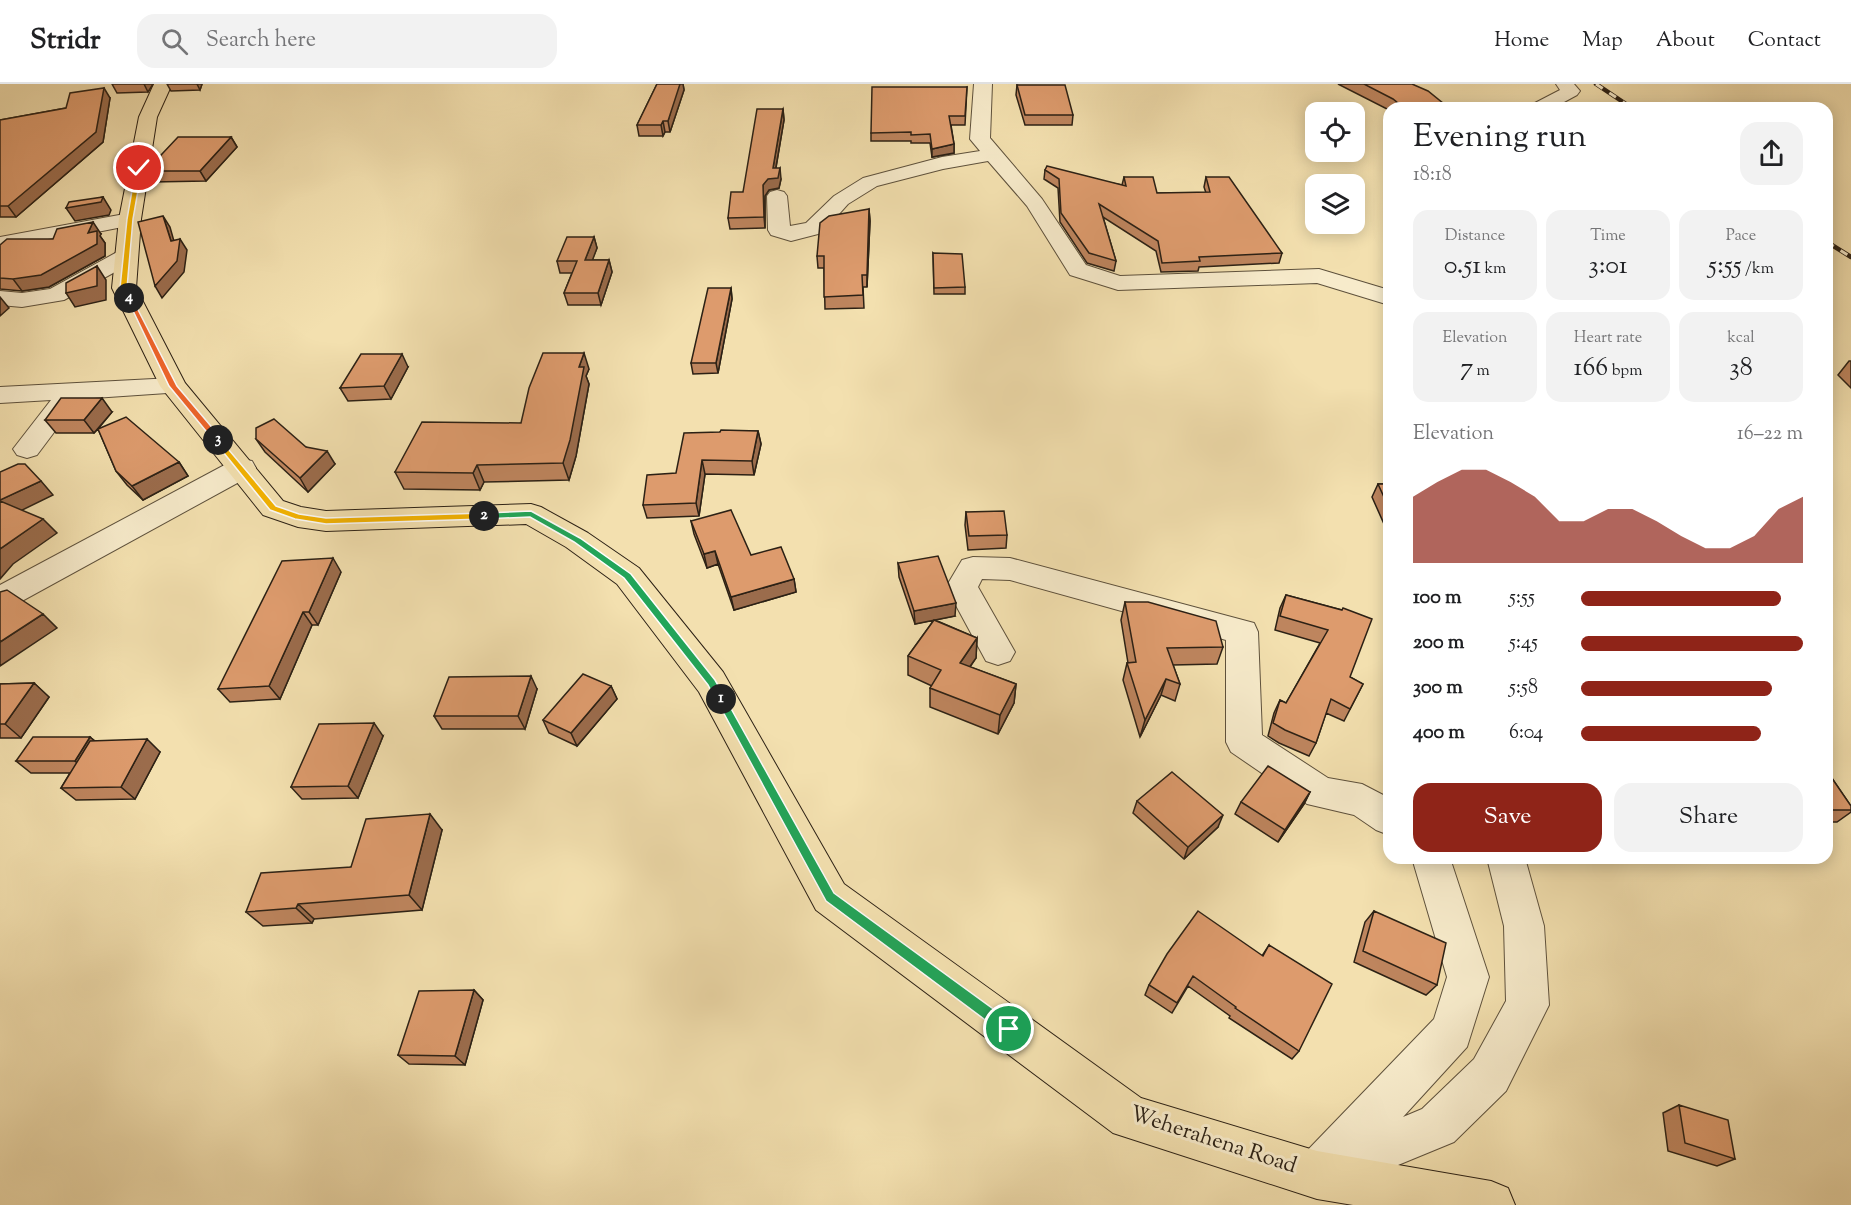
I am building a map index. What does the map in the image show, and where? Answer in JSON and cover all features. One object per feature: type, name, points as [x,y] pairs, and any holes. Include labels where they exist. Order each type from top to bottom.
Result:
[{"type":"main road","name":"Weherahena Road","points":[[163,84],[148,117],[130,219],[124,288],[173,386],[273,508],[298,517],[326,521],[531,514],[577,540],[628,576],[711,682],[830,897],[1129,1117],[1317,1175],[1437,1199],[1491,1205]]},
{"type":"street","points":[[982,84],[980,139],[1035,203],[1078,270],[1118,283],[1319,276],[1383,296]]},
{"type":"street","points":[[1550,102],[1571,91],[1564,84]]},
{"type":"street","points":[[777,196],[779,230],[791,234],[814,228],[841,200],[870,182],[942,163],[994,154]]},
{"type":"street","points":[[0,244],[130,219]]},
{"type":"street","points":[[0,298],[22,300],[56,295],[127,256]]},
{"type":"street","points":[[0,395],[173,386]]},
{"type":"street","points":[[27,449],[71,392]]},
{"type":"street","points":[[0,598],[242,468]]},
{"type":"street","points":[[998,652],[962,587],[973,568],[1010,569],[1242,632],[1244,742],[1320,793],[1362,800],[1383,814]]},
{"type":"street","points":[[1317,1175],[1452,1032],[1468,977],[1433,864]]},
{"type":"street","points":[[1317,1175],[1438,1126],[1490,1075],[1528,1005],[1524,926],[1508,864]]},
{"type":"building","points":[[657,84],[680,84],[668,121],[663,121],[661,125],[637,125]]},
{"type":"building","points":[[1364,84],[1412,84],[1428,91],[1442,102],[1397,102]]},
{"type":"building","points":[[1017,85],[1065,85],[1073,115],[1025,115]]},
{"type":"building","points":[[872,87],[967,87],[965,116],[949,116],[954,144],[932,149],[930,134],[871,133]]},
{"type":"building","points":[[104,88],[96,132],[8,206],[0,206],[0,120],[66,108],[70,93]]},
{"type":"building","points":[[757,109],[783,109],[773,168],[780,168],[778,178],[768,179],[763,185],[764,217],[728,218],[731,192],[743,192]]},
{"type":"building","points":[[178,137],[231,137],[200,171],[146,171]]},
{"type":"building","points":[[1047,166],[1126,186],[1124,177],[1153,177],[1157,193],[1210,192],[1206,177],[1229,177],[1282,253],[1199,257],[1200,261],[1162,263],[1158,241],[1099,204],[1116,261],[1089,253],[1061,213],[1059,179],[1045,170]]},
{"type":"building","points":[[103,197],[101,202],[66,208],[69,202]]},
{"type":"building","points":[[869,209],[867,275],[862,275],[863,295],[824,297],[824,256],[817,256],[820,223],[829,216]]},
{"type":"building","points":[[163,216],[171,241],[180,239],[177,261],[155,286],[138,222]]},
{"type":"building","points":[[93,222],[88,233],[97,231],[97,244],[41,275],[13,279],[0,278],[0,245],[7,239],[53,239],[57,229]]},
{"type":"building","points":[[567,237],[594,237],[585,260],[609,260],[598,293],[564,293],[577,261],[557,261]]},
{"type":"building","points":[[933,253],[962,254],[965,287],[934,288]]},
{"type":"building","points":[[97,266],[97,286],[66,293],[66,283]]},
{"type":"building","points":[[708,288],[731,288],[716,363],[691,363]]},
{"type":"building","points":[[543,353],[584,353],[579,367],[584,367],[570,440],[563,463],[477,465],[473,473],[395,472],[422,422],[521,423],[529,388]]},
{"type":"building","points":[[361,354],[402,354],[384,386],[340,388]]},
{"type":"building","points":[[61,398],[102,398],[84,420],[45,420]]},
{"type":"building","points":[[126,417],[179,462],[132,486],[116,471],[98,429]]},
{"type":"building","points":[[274,419],[306,447],[327,451],[300,478],[256,439],[256,428]]},
{"type":"building","points":[[721,430],[758,431],[752,461],[702,460],[696,503],[643,505],[647,475],[676,473],[684,433],[720,432]]},
{"type":"building","points":[[18,464],[25,464],[41,481],[0,500],[0,472]]},
{"type":"building","points":[[1378,484],[1383,484],[1383,495]]},
{"type":"building","points":[[0,501],[43,519],[0,549]]},
{"type":"building","points":[[731,510],[751,555],[781,547],[794,579],[731,597],[715,551],[704,554],[691,521]]},
{"type":"building","points":[[1004,511],[1007,535],[969,536],[966,512]]},
{"type":"building","points":[[938,556],[956,603],[914,611],[898,563]]},
{"type":"building","points":[[333,558],[309,612],[303,612],[269,686],[218,689],[282,561]]},
{"type":"building","points":[[7,590],[43,614],[0,642],[0,592]]},
{"type":"building","points":[[1286,595],[1342,610],[1343,608],[1372,619],[1350,677],[1363,684],[1350,709],[1331,699],[1316,743],[1273,723],[1280,700],[1286,703],[1328,630],[1280,616]]},
{"type":"building","points":[[1125,602],[1148,602],[1216,621],[1223,647],[1167,648],[1180,684],[1166,679],[1145,720],[1127,663],[1136,662]]},
{"type":"building","points":[[934,620],[977,638],[960,663],[1016,684],[1000,715],[930,688],[941,670],[908,656]]},
{"type":"building","points":[[583,674],[611,686],[571,733],[543,720]]},
{"type":"building","points":[[531,676],[518,716],[434,716],[449,677]]},
{"type":"building","points":[[34,683],[5,724],[0,724],[0,684]]},
{"type":"building","points":[[374,723],[348,786],[291,787],[319,724]]},
{"type":"building","points":[[33,737],[90,737],[75,761],[16,761]]},
{"type":"building","points":[[147,739],[121,787],[61,788],[90,741]]},
{"type":"building","points":[[1268,766],[1310,792],[1285,830],[1241,802]]},
{"type":"building","points":[[1172,772],[1223,815],[1188,847],[1137,801]]},
{"type":"building","points":[[1833,780],[1851,806],[1851,810],[1833,810]]},
{"type":"building","points":[[430,814],[409,895],[298,904],[296,908],[246,912],[261,873],[351,867],[366,819]]},
{"type":"building","points":[[1198,911],[1263,956],[1269,945],[1332,984],[1299,1051],[1235,1008],[1193,976],[1177,1003],[1149,985],[1167,954]]},
{"type":"building","points":[[1374,911],[1446,943],[1437,985],[1363,951]]},
{"type":"building","points":[[474,990],[455,1056],[398,1055],[419,991]]},
{"type":"building","points":[[1679,1105],[1728,1120],[1735,1159],[1685,1143]]},
{"type":"railway","points":[[1596,84],[1623,102]]},
{"type":"railway","points":[[1833,246],[1851,257]]},
{"type":"route","points":[[139,168],[130,219],[124,288],[173,386],[273,508],[298,517],[326,521],[531,514],[577,540],[628,576],[711,682],[830,897],[1009,1029]]}]
